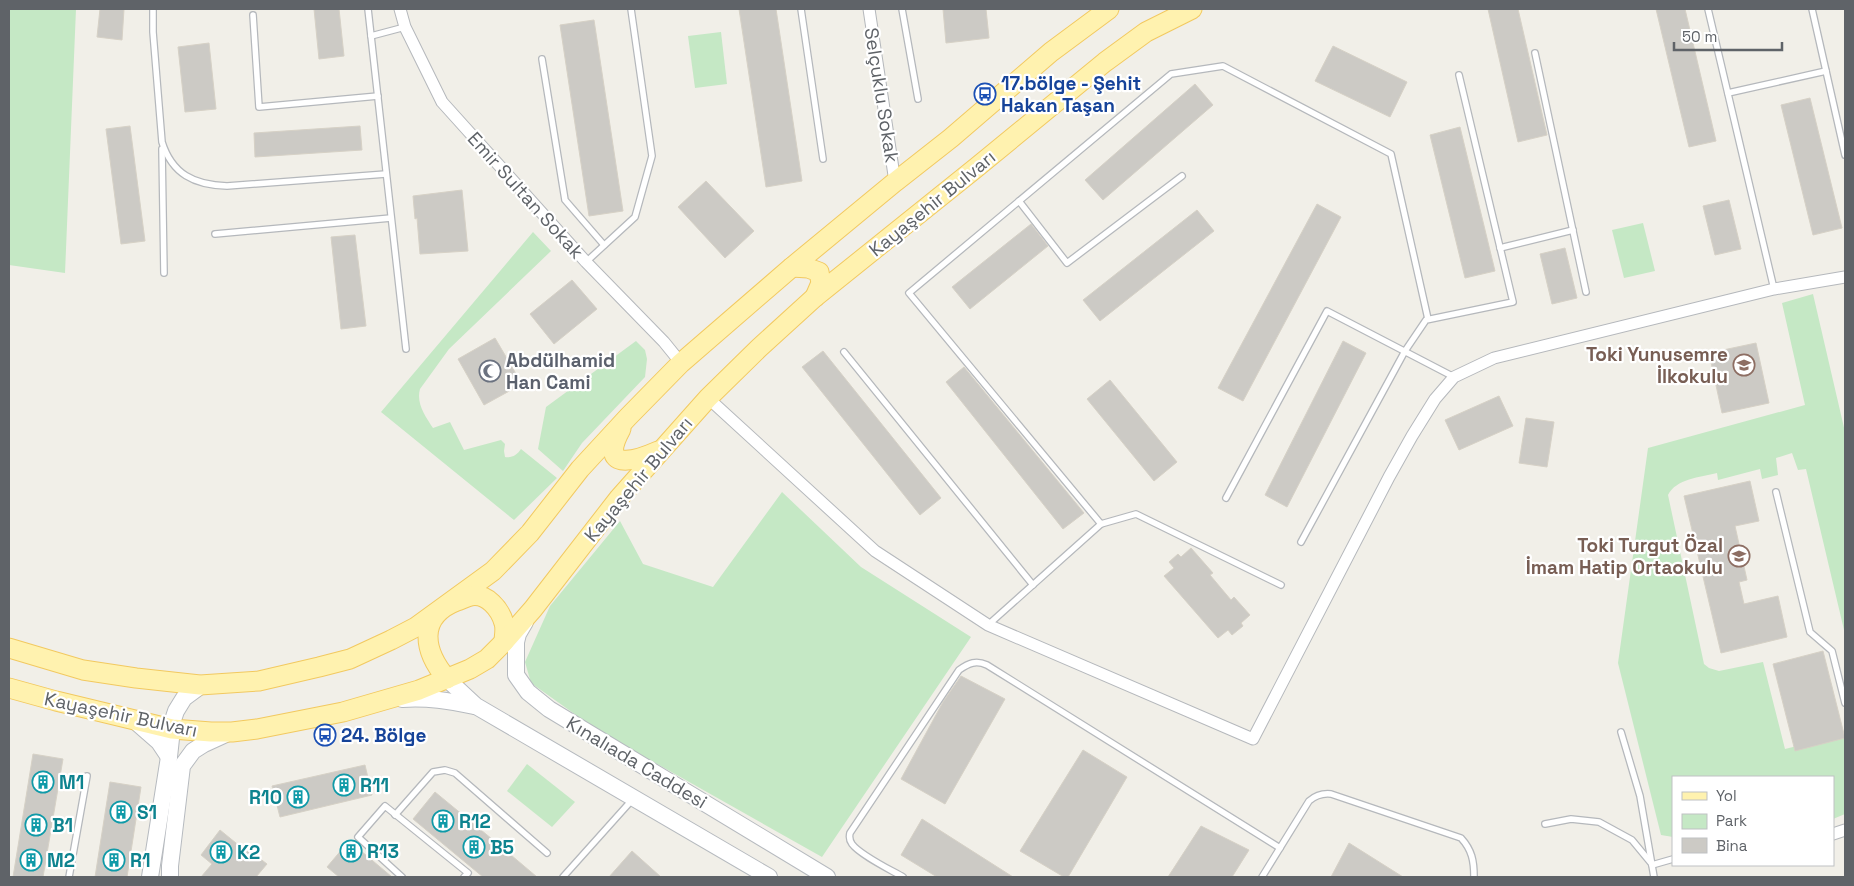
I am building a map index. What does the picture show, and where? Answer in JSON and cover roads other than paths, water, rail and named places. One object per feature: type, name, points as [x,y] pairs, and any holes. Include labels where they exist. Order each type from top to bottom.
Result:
[{"type":"main road","name":"Kayaşehir Bulvarı","points":[[16,650],[92,671],[136,678],[203,684],[258,681],[350,659],[416,626],[493,571],[530,533],[580,469],[681,363],[792,267],[951,138],[1051,52],[1109,9]]},
{"type":"main road","name":"Kayaşehir Bulvarı","points":[[9,688],[172,729],[232,732],[343,712],[419,690],[470,669],[487,659],[533,609],[618,498],[708,398],[815,297],[1105,62],[1146,32],[1192,9]]},
{"type":"main road","points":[[792,267],[808,268],[819,272],[822,283],[815,297]]},
{"type":"main road","points":[[628,417],[614,442],[613,450],[617,457],[622,461],[630,462],[663,449]]},
{"type":"main road","points":[[447,679],[436,666],[428,644],[427,633],[433,618],[447,605],[473,595],[487,598],[497,608],[504,624],[504,642]]},
{"type":"main road","points":[[516,675],[518,634],[533,609]]},
{"type":"main road","name":"Kınalıada Caddesi","points":[[504,642],[516,675],[528,692],[549,708],[826,877]]},
{"type":"main road","name":"Kınalıada Caddesi","points":[[447,679],[476,706],[769,877]]},
{"type":"main road","points":[[150,877],[176,711],[184,698],[203,684]]},
{"type":"main road","points":[[385,699],[423,698],[476,706]]},
{"type":"main road","points":[[135,721],[159,742],[169,758]]},
{"type":"main road","points":[[170,877],[182,766],[193,751],[232,732]]},
{"type":"street","name":"Emir Sultan Sokak","points":[[400,9],[404,27],[442,102],[586,262],[664,342],[681,363]]},
{"type":"street","name":"Selçuklu Sokak","points":[[869,9],[895,182]]},
{"type":"street","points":[[708,398],[875,551],[988,625],[1254,738],[1388,477],[1436,399],[1454,377],[1494,358],[1774,289],[1845,277]]},
{"type":"lane","points":[[153,9],[153,32],[162,142],[164,273]]},
{"type":"lane","points":[[368,9],[406,349]]},
{"type":"lane","points":[[586,262],[635,216],[652,156],[631,9]]},
{"type":"lane","points":[[801,9],[823,159]]},
{"type":"lane","points":[[902,9],[918,99]]},
{"type":"lane","points":[[1708,9],[1774,289]]},
{"type":"lane","points":[[1812,9],[1845,155]]},
{"type":"lane","points":[[253,15],[259,107],[378,96]]},
{"type":"lane","points":[[371,36],[404,27]]},
{"type":"lane","points":[[1535,53],[1586,292]]},
{"type":"lane","points":[[542,60],[565,200],[604,245]]},
{"type":"lane","points":[[1101,524],[909,293],[1171,74],[1223,66],[1391,154],[1428,319]]},
{"type":"lane","points":[[1728,93],[1826,71]]},
{"type":"lane","points":[[1302,542],[1405,351],[1426,320],[1512,302],[1459,75]]},
{"type":"lane","points":[[162,142],[166,155],[172,165],[183,174],[212,186],[386,174]]},
{"type":"lane","points":[[1019,201],[1067,263],[1182,176]]},
{"type":"lane","points":[[215,234],[391,218]]},
{"type":"lane","points":[[1500,248],[1573,230]]},
{"type":"lane","points":[[1226,498],[1327,311],[1454,377]]},
{"type":"lane","points":[[844,352],[1033,585]]},
{"type":"lane","points":[[1776,492],[1810,632],[1832,651],[1845,703]]},
{"type":"lane","points":[[988,625],[1101,524],[1136,514],[1282,585]]},
{"type":"lane","points":[[903,877],[859,851],[852,845],[850,833],[959,670],[974,662],[987,665],[1280,848]]},
{"type":"lane","points":[[1622,732],[1640,796],[1654,877]]},
{"type":"lane","points":[[395,814],[433,772],[445,770],[455,773],[547,854]]},
{"type":"lane","points":[[69,877],[87,776]]},
{"type":"lane","points":[[1262,877],[1309,801],[1319,794],[1331,794],[1461,838],[1470,848],[1474,877]]},
{"type":"lane","points":[[565,877],[633,798]]},
{"type":"lane","points":[[402,877],[358,837],[385,806],[468,873],[464,877]]},
{"type":"lane","points":[[1545,824],[1571,819],[1600,822],[1632,840],[1652,865]]},
{"type":"lane","points":[[1652,865],[1672,859]]},
{"type":"place","name":"17.bölge - Şehit Hakan Taşan","points":[[985,94]]},
{"type":"place","name":"Toki Yunusemre İlkokulu","points":[[1744,365]]},
{"type":"place","name":"Abdülhamid Han Cami","points":[[490,371]]},
{"type":"place","name":"Toki Turgut Özal İmam Hatip Ortaokulu","points":[[1739,556]]},
{"type":"place","name":"24. Bölge","points":[[325,735]]},
{"type":"place","name":"M1","points":[[43,782]]},
{"type":"place","name":"R11","points":[[344,785]]},
{"type":"place","name":"R10","points":[[298,797]]},
{"type":"place","name":"S1","points":[[121,812]]},
{"type":"place","name":"R12","points":[[443,821]]},
{"type":"place","name":"B1","points":[[36,825]]},
{"type":"place","name":"B5","points":[[474,847]]},
{"type":"place","name":"R13","points":[[351,851]]},
{"type":"place","name":"K2","points":[[221,852]]},
{"type":"place","name":"M2","points":[[31,860]]},
{"type":"place","name":"R1","points":[[114,860]]}]
